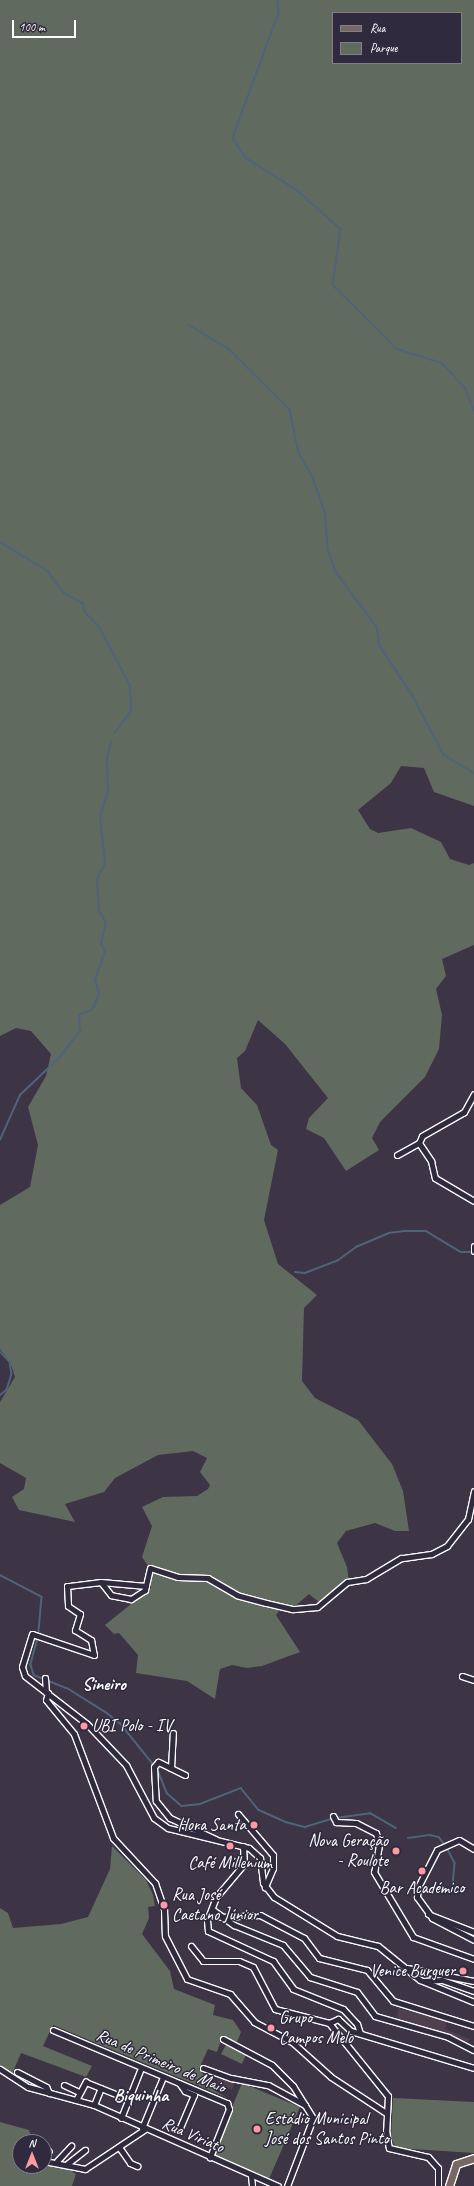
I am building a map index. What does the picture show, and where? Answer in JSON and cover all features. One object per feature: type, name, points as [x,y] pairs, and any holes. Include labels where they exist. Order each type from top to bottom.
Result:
[{"type":"main road","points":[[449,2186],[456,2164],[474,2158]]},
{"type":"street","points":[[397,1155],[419,1143],[422,1136],[464,1112],[474,1094]]},
{"type":"street","points":[[419,1143],[431,1161],[436,1178],[474,1201]]},
{"type":"street","points":[[101,1582],[111,1595],[120,1598],[140,1596],[146,1586],[149,1569],[178,1577],[208,1578],[237,1595],[286,1607],[317,1607],[347,1582],[366,1579],[401,1558],[431,1554],[446,1546],[468,1519],[474,1491]]},
{"type":"street","points":[[146,1586],[101,1582],[65,1589],[70,1609],[80,1614],[75,1630],[91,1640],[94,1655],[32,1634],[22,1667],[25,1676],[87,1724],[126,1766],[154,1818],[168,1828],[243,1846],[260,1858],[265,1887],[274,1897],[318,1921],[330,1932],[368,1941],[407,1968],[423,1982],[474,2002]]},
{"type":"street","points":[[462,1676],[474,1680]]},
{"type":"street","points":[[44,1680],[47,1692],[46,1700],[74,1734],[113,1838],[155,1883],[164,1909],[165,1936],[187,1979],[230,1994],[254,2022],[292,2042],[331,2077],[386,2112]]},
{"type":"street","points":[[171,1768],[173,1733]]},
{"type":"street","points":[[185,1775],[171,1768],[162,1761],[155,1765],[154,1794],[160,1808],[170,1818],[215,1839]]},
{"type":"street","points":[[238,1814],[273,1855],[273,1868],[265,1887]]},
{"type":"street","points":[[334,1818],[356,1823],[376,1833],[379,1845],[374,1872],[413,1937],[474,1959]]},
{"type":"street","points":[[474,1849],[460,1840],[449,1841],[437,1850],[418,1888],[418,1897],[428,1914],[474,1940]]},
{"type":"street","points":[[243,1846],[244,1864],[216,1897],[213,1910],[206,1927],[210,1934],[273,1961],[292,1989],[343,2009],[357,2024],[360,2033]]},
{"type":"street","points":[[213,1910],[221,1917],[283,1944],[310,1977],[357,1992],[375,2016],[448,2037],[474,2050]]},
{"type":"street","points":[[428,1914],[474,1932]]},
{"type":"street","points":[[221,1917],[260,1915],[304,1938],[319,1958],[367,1970],[393,2002],[474,2026]]},
{"type":"street","points":[[191,1946],[203,1961],[239,1961],[253,1967],[275,2009],[329,2023],[388,2096],[386,2112],[389,2148],[421,2154],[434,2162],[438,2186]]},
{"type":"street","points":[[407,1968],[474,1981]]},
{"type":"street","points":[[423,1982],[442,1980],[474,1991]]},
{"type":"street","points":[[329,2023],[338,2019],[360,2033],[474,2068]]},
{"type":"street","name":"Rua de Primeiro de Maio","points":[[52,2030],[229,2106],[210,2157]]},
{"type":"street","points":[[223,2039],[272,2065],[287,2078],[306,2106],[313,2122],[287,2186]]},
{"type":"street","points":[[121,2118],[141,2068]]},
{"type":"street","points":[[203,2068],[231,2078],[268,2085],[306,2106]]},
{"type":"street","name":"Rua Viriato","points":[[0,2069],[28,2087],[94,2105],[144,2129],[251,2176],[278,2186]]},
{"type":"street","name":"Rua Viriato","points":[[17,2072],[46,2087],[49,2093]]},
{"type":"street","points":[[52,2161],[58,2161],[85,2169],[144,2129],[163,2077]]},
{"type":"street","points":[[76,2100],[79,2092],[87,2082],[128,2099]]},
{"type":"street","points":[[180,2084],[185,2091],[194,2095],[180,2130]]},
{"type":"street","points":[[64,2085],[79,2092]]},
{"type":"street","points":[[94,2105],[101,2088]]},
{"type":"street","points":[[58,2161],[60,2154],[71,2146]]},
{"type":"street","points":[[119,2147],[130,2164],[137,2166]]},
{"type":"street","points":[[67,2164],[85,2150]]},
{"type":"street","points":[[251,2176],[252,2186]]},
{"type":"shaded area","points":[[398,2008],[447,2021],[445,2029],[470,2039],[466,2044],[397,2022]]},
{"type":"shaded area","points":[[221,2076],[235,2081],[232,2090],[218,2084]]},
{"type":"green space","points":[[0,0],[474,0],[474,806],[434,792],[424,768],[401,766],[391,783],[358,810],[370,829],[378,833],[411,828],[441,842],[450,859],[469,865],[474,863],[474,945],[442,959],[446,976],[436,989],[442,1015],[439,1049],[425,1077],[380,1122],[372,1138],[379,1150],[346,1171],[324,1138],[306,1129],[309,1118],[328,1098],[285,1044],[258,1020],[245,1051],[237,1058],[241,1088],[257,1105],[271,1145],[278,1150],[264,1220],[278,1264],[317,1295],[304,1308],[302,1381],[315,1398],[358,1420],[392,1464],[403,1491],[409,1531],[395,1531],[375,1523],[346,1531],[337,1543],[347,1567],[349,1582],[320,1603],[309,1594],[294,1607],[281,1608],[276,1615],[300,1652],[262,1666],[247,1668],[232,1665],[220,1669],[215,1699],[187,1681],[136,1673],[138,1655],[119,1633],[114,1634],[105,1625],[151,1588],[151,1570],[142,1557],[152,1526],[142,1507],[163,1497],[197,1496],[208,1489],[210,1485],[200,1472],[207,1458],[193,1451],[158,1455],[115,1478],[104,1492],[65,1504],[75,1522],[19,1510],[12,1497],[24,1489],[26,1478],[0,1463],[0,1402],[15,1377],[10,1362],[0,1349],[0,1205],[30,1187],[38,1145],[28,1107],[46,1076],[51,1054],[31,1031],[16,1028],[0,1036]]},
{"type":"green space","points":[[112,1846],[146,1880],[153,1895],[155,1906],[148,1907],[149,1918],[142,1934],[170,1971],[174,1989],[215,2005],[213,2015],[233,2020],[241,2032],[237,2042],[222,2037],[217,2052],[208,2049],[199,2069],[217,2092],[228,2098],[53,2025],[43,2046],[92,2066],[86,2077],[21,2053],[12,2074],[0,2071],[0,1908],[8,1913],[13,1928],[61,1924],[88,1917],[110,1869]]},
{"type":"green space","points":[[227,2043],[247,2052],[242,2064],[221,2054]]},
{"type":"green space","name":"Estádio Municipal José dos Santos Pinto","points":[[242,2083],[300,2107],[269,2179],[215,2157],[214,2151]]},
{"type":"green space","points":[[393,2098],[474,2102],[474,2153],[396,2148],[391,2138]]},
{"type":"green space","points":[[0,2122],[29,2130],[30,2134],[12,2134],[12,2174],[52,2174],[52,2165],[62,2165],[76,2174],[72,2186],[0,2186]]},
{"type":"waterway","points":[[278,0],[279,13],[233,138],[246,158],[297,190],[341,229],[333,285],[397,349],[442,363],[466,389],[474,410]]},
{"type":"waterway","points":[[189,325],[229,349],[290,410],[299,453],[313,477],[325,512],[328,549],[336,572],[377,627],[380,646],[413,696],[444,755],[474,773]]},
{"type":"waterway","points":[[0,542],[48,571],[64,593],[83,603],[85,612],[99,626],[130,685],[132,711],[115,733]]},
{"type":"waterway","points":[[0,1140],[20,1095],[60,1057],[80,1031],[79,1015],[92,1010],[99,994],[95,980],[105,951],[101,944],[106,923],[99,911],[97,879],[105,863],[100,817],[108,791],[107,759],[111,741]]},
{"type":"waterway","points":[[295,1272],[305,1273],[337,1261],[356,1247],[389,1233],[406,1231],[426,1231],[461,1252],[472,1252]]},
{"type":"waterway","points":[[0,1351],[10,1362],[12,1374],[7,1390],[0,1396]]},
{"type":"waterway","points":[[0,1575],[42,1597],[39,1634]]},
{"type":"waterway","points":[[38,1638],[31,1665],[34,1675],[67,1688],[107,1713],[120,1723],[154,1765]]},
{"type":"waterway","points":[[157,1768],[167,1793],[182,1806],[200,1804],[241,1788],[259,1810],[286,1822],[305,1827],[332,1819]]},
{"type":"waterway","points":[[336,1818],[370,1813],[396,1828]]},
{"type":"waterway","points":[[408,1838],[430,1835],[439,1837],[445,1845]]},
{"type":"waterway","points":[[447,1848],[455,1863],[453,1885],[456,1889]]},
{"type":"place","name":"UBI Polo - IV","points":[[84,1726]]},
{"type":"place","name":"Hora Santa","points":[[254,1825]]},
{"type":"place","name":"Café Millenium","points":[[230,1846]]},
{"type":"place","name":"Nova Geração - Roulote","points":[[396,1851]]},
{"type":"place","name":"Bar Académico","points":[[422,1871]]},
{"type":"place","name":"Rua José Caetano Júnior","points":[[164,1905]]},
{"type":"place","name":"Venice Burguer","points":[[463,1971]]},
{"type":"place","name":"Grupo Campos Melo","points":[[271,2028]]},
{"type":"place","name":"Estádio Municipal José dos Santos Pinto","points":[[257,2129]]},
{"type":"district","name":"Sineiro","points":[[104,1684]]},
{"type":"district","name":"Biquinha","points":[[141,2095]]}]
